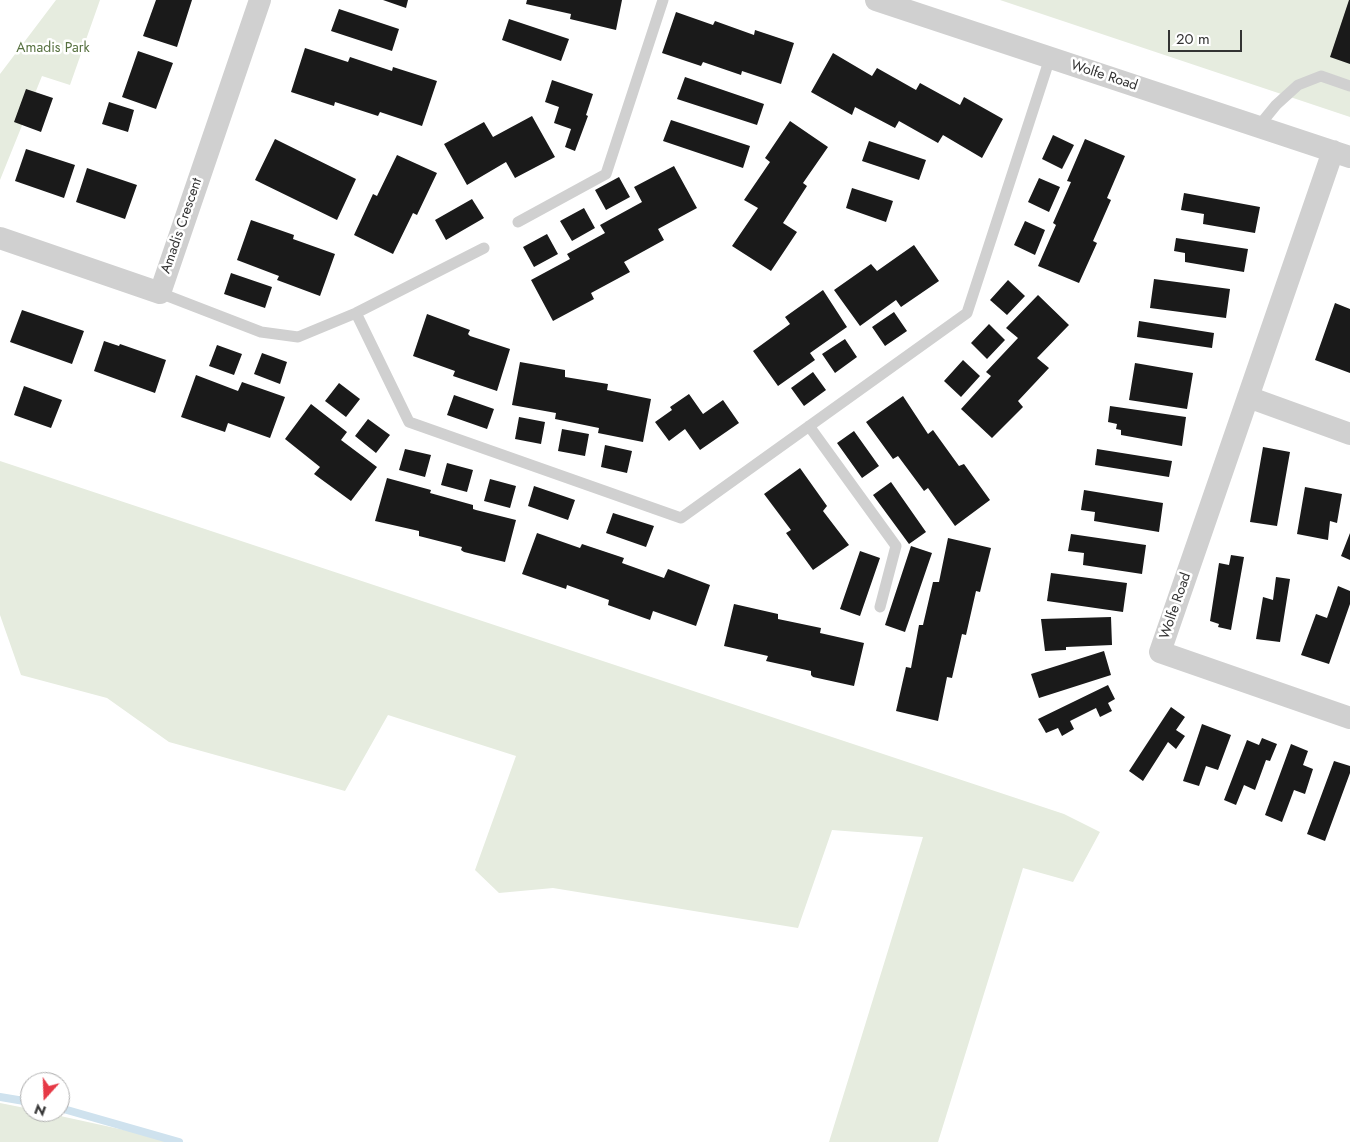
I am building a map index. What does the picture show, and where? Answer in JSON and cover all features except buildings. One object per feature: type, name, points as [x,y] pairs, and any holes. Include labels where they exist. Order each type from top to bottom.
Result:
[{"type":"street","name":"Amadis Crescent","points":[[0,238],[160,293],[260,0]]},
{"type":"street","name":"Wolfe Road","points":[[876,0],[1341,154],[1248,397],[1160,652],[1350,718]]},
{"type":"street","points":[[1248,397],[1350,434]]},
{"type":"lane","points":[[518,222],[606,174],[663,0]]},
{"type":"lane","points":[[356,313],[409,422],[681,518],[967,313],[1050,58]]},
{"type":"lane","points":[[1258,127],[1276,105],[1298,85],[1321,76],[1350,86]]},
{"type":"lane","points":[[160,293],[261,332],[298,337],[356,313],[484,248]]},
{"type":"lane","points":[[809,426],[896,546],[880,607]]},
{"type":"green space","name":"Amadis Park","points":[[56,0],[100,0],[70,85],[42,76],[0,180],[0,74]]},
{"type":"green space","points":[[1000,0],[1350,0],[1350,117]]},
{"type":"green space","points":[[0,461],[1064,814],[1100,832],[1073,882],[1023,868],[938,1142],[829,1142],[923,837],[832,830],[798,928],[553,888],[499,893],[475,870],[516,756],[388,715],[345,791],[169,742],[107,698],[21,675],[0,615]]},
{"type":"green space","points":[[0,1103],[20,1107],[20,1122],[70,1122],[70,1118],[179,1142],[0,1142]]},
{"type":"waterway","points":[[0,1097],[20,1100]]},
{"type":"waterway","points":[[70,1111],[179,1142]]}]
